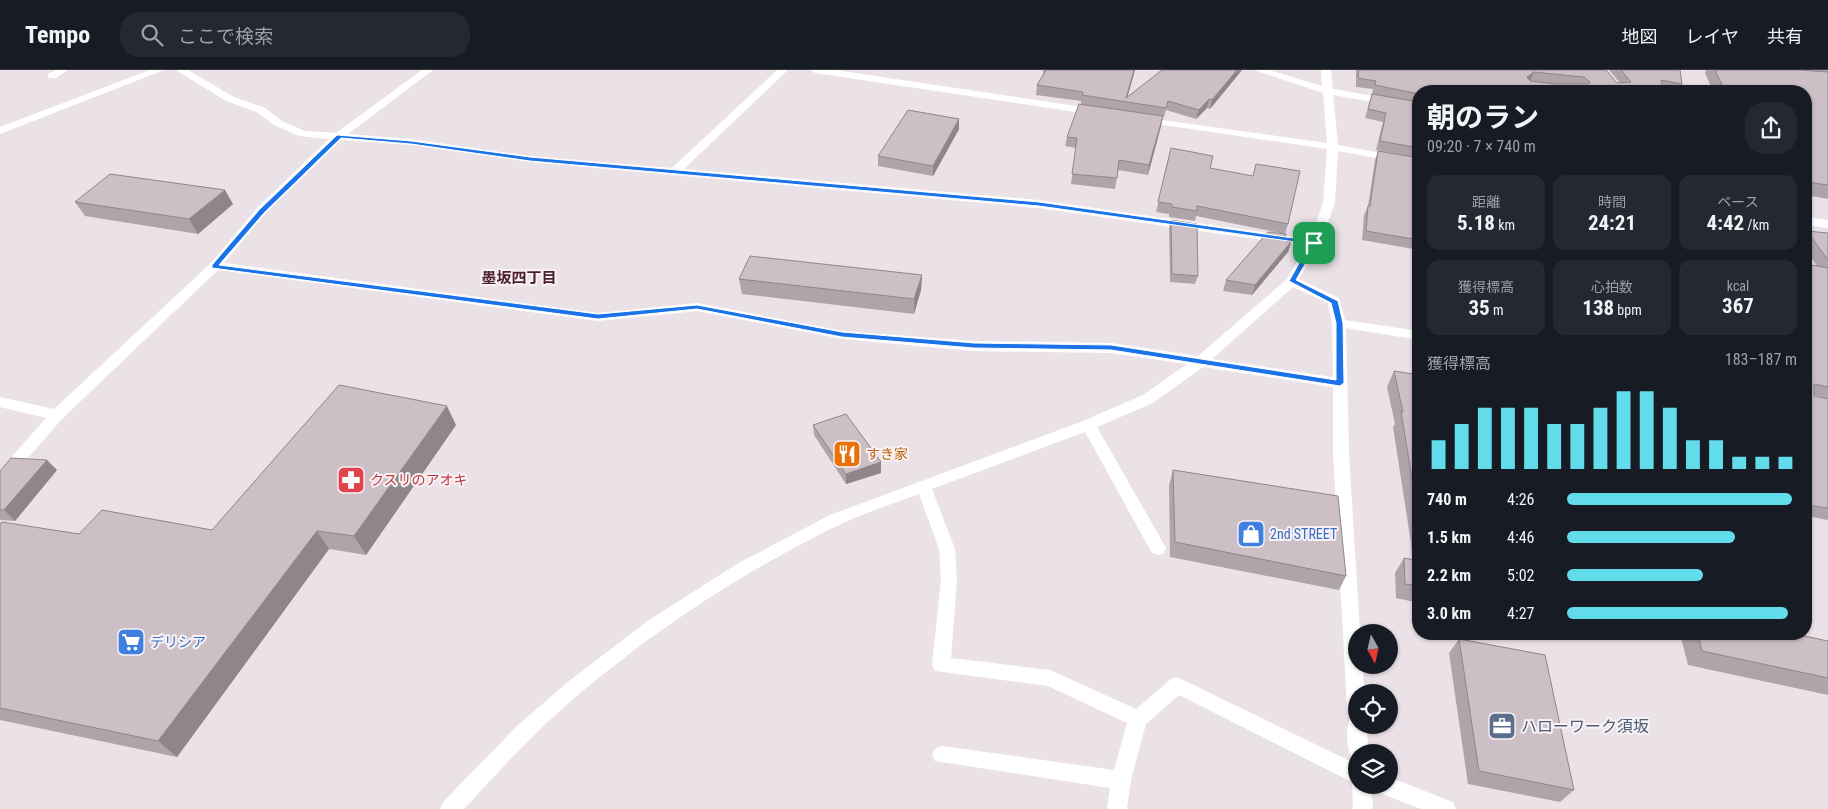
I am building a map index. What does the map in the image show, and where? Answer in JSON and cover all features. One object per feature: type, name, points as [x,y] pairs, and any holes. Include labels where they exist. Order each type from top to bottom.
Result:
[{"type":"street","points":[[52,76],[63,70]]},
{"type":"street","points":[[0,131],[158,70]]},
{"type":"street","points":[[181,70],[230,99],[261,110],[278,123],[303,134],[411,142],[530,159],[1039,204],[1314,243]]},
{"type":"street","points":[[0,480],[57,415],[214,266],[261,211],[339,136],[428,70]]},
{"type":"street","points":[[675,172],[784,70]]},
{"type":"street","points":[[815,70],[1108,114]]},
{"type":"street","points":[[1259,70],[1328,91],[1412,106]]},
{"type":"street","points":[[450,809],[526,732],[576,687],[654,625],[743,569],[836,519],[1088,425],[1148,399],[1200,362],[1292,281],[1314,243],[1329,203],[1332,147],[1326,70]]},
{"type":"street","points":[[1137,118],[1332,147],[1412,162]]},
{"type":"street","points":[[1812,222],[1828,224]]},
{"type":"street","points":[[214,266],[598,316],[697,307],[842,334],[974,346],[1111,348],[1340,383]]},
{"type":"street","points":[[1292,281],[1334,301],[1339,323],[1341,453],[1355,684]]},
{"type":"street","points":[[1339,323],[1412,335]]},
{"type":"street","points":[[0,402],[57,415]]},
{"type":"street","points":[[1088,425],[1158,548]]},
{"type":"street","points":[[923,485],[947,549],[949,580],[942,665],[1050,678],[1138,719]]},
{"type":"street","points":[[1117,809],[1121,780],[1138,719],[1177,684],[1348,770]]},
{"type":"street","points":[[942,756],[1121,780]]},
{"type":"street","points":[[1398,790],[1446,809]]},
{"type":"street","points":[[1362,794],[1363,809]]},
{"type":"building","points":[[1046,70],[1134,70],[1126,98],[1162,70],[1237,70],[1212,100],[1209,99],[1199,110],[1168,101],[1166,108],[1082,95],[1083,92],[1037,85]]},
{"type":"building","points":[[1359,70],[1606,70],[1617,83],[1631,82],[1621,70],[1680,70],[1682,84],[1661,80],[1662,85],[1412,85],[1412,93],[1375,85],[1376,81],[1358,78]],"holes":[[[1534,72],[1584,77],[1590,82],[1589,84],[1556,84],[1530,81],[1527,77]]]},
{"type":"building","points":[[1715,70],[1800,70],[1828,72],[1828,185],[1812,183],[1812,85],[1722,85]]},
{"type":"building","points":[[1372,94],[1412,101],[1412,147],[1380,141],[1386,113],[1368,109]]},
{"type":"building","points":[[1079,104],[1163,116],[1149,165],[1119,160],[1117,178],[1072,174],[1077,138],[1067,137]]},
{"type":"building","points":[[908,110],[959,119],[933,166],[878,156]]},
{"type":"building","points":[[1171,148],[1213,156],[1210,168],[1253,176],[1256,164],[1300,171],[1288,224],[1197,206],[1197,211],[1172,207],[1172,204],[1158,202]]},
{"type":"building","points":[[1378,151],[1412,157],[1412,239],[1366,231],[1368,206],[1370,206]]},
{"type":"building","points":[[110,174],[225,190],[189,219],[75,202]]},
{"type":"building","points":[[1171,220],[1197,224],[1198,276],[1172,274]]},
{"type":"building","points":[[1812,231],[1828,233],[1828,260],[1812,238]]},
{"type":"building","points":[[1268,232],[1286,234],[1285,240],[1291,242],[1255,285],[1226,280]]},
{"type":"building","points":[[750,256],[922,275],[914,299],[739,279]]},
{"type":"building","points":[[1812,265],[1828,268],[1828,387],[1814,384],[1814,396],[1828,399],[1828,508],[1812,506]]},
{"type":"building","points":[[1394,371],[1412,374],[1412,479],[1401,411],[1403,412]]},
{"type":"building","name":"デリシア","points":[[339,385],[447,406],[354,536],[317,531],[158,741],[0,708],[0,524],[2,522],[79,534],[102,510],[212,530]]},
{"type":"building","name":"すき家","points":[[846,414],[881,462],[846,474],[813,425]]},
{"type":"building","points":[[11,458],[47,460],[4,510],[0,510],[0,471]]},
{"type":"building","name":"2nd STREET","points":[[1173,470],[1338,496],[1346,576],[1175,542]]},
{"type":"building","points":[[1404,558],[1412,560],[1412,585],[1405,584]]},
{"type":"building","points":[[1812,638],[1828,641],[1828,678],[1702,651],[1699,640],[1812,640]]},
{"type":"building","name":"ハローワーク須坂","points":[[1459,640],[1545,655],[1574,790],[1479,771]]},
{"type":"place","name":"すき家","points":[[847,454]]},
{"type":"place","name":"クスリのアオキ","points":[[351,480]]},
{"type":"place","name":"2nd STREET","points":[[1251,534]]},
{"type":"place","name":"デリシア","points":[[131,642]]},
{"type":"place","name":"ハローワーク須坂","points":[[1502,726]]},
{"type":"district","name":"墨坂四丁目","points":[[519,278]]},
{"type":"route","points":[[339,136],[411,142],[530,159],[1039,204],[1314,243],[1292,281],[1334,301],[1339,323],[1340,383],[1111,348],[974,346],[842,334],[697,307],[598,316],[214,266],[261,211],[339,136]]}]
